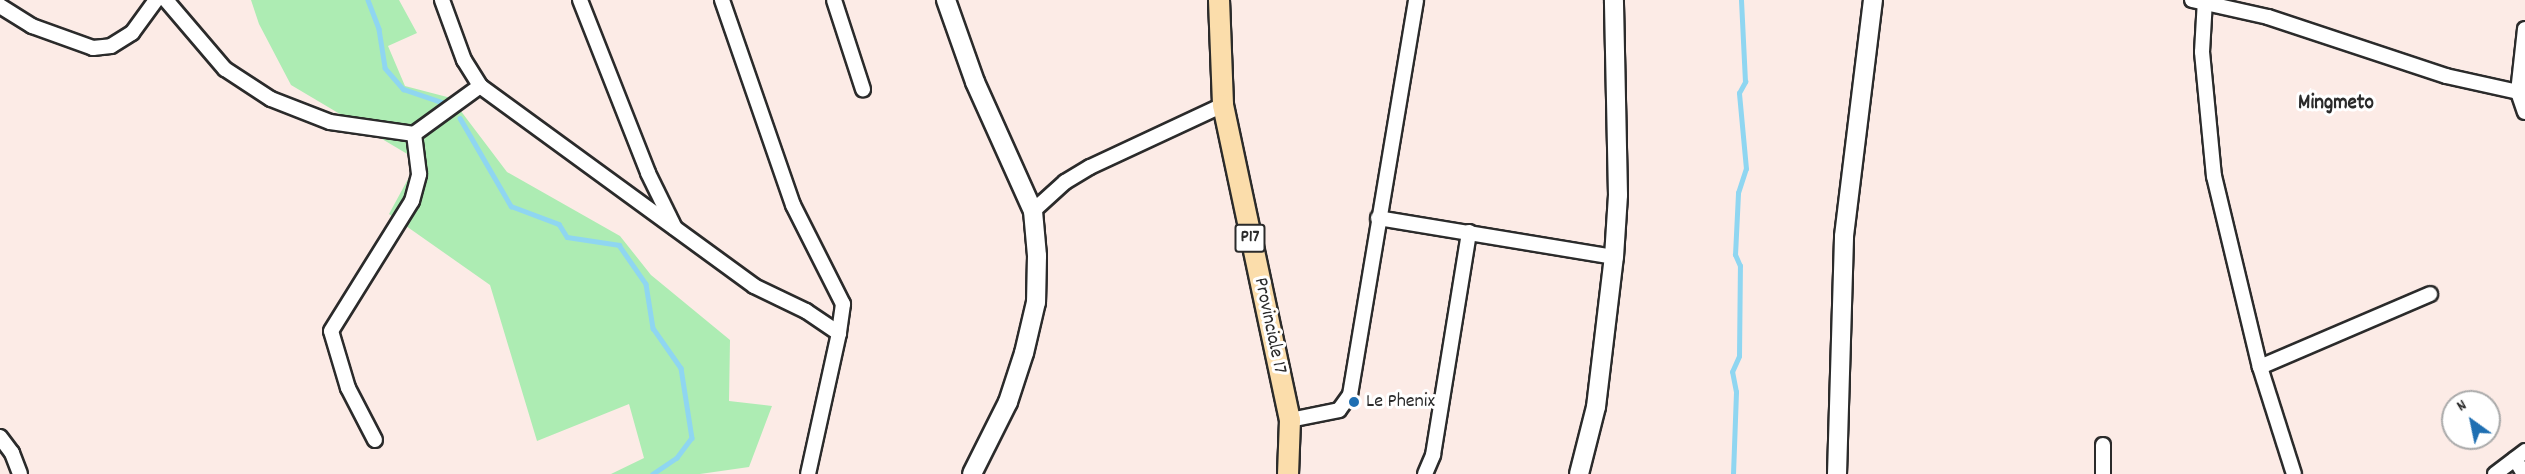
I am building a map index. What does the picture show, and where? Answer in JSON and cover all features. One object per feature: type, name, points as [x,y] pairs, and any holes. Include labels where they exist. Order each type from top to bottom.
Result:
[{"type":"main road","name":"Provinciale 17","points":[[1220,0],[1223,105],[1290,420],[1288,474]]},
{"type":"street","points":[[0,6],[32,26],[93,48],[111,46],[132,33],[156,0]]},
{"type":"street","points":[[166,0],[225,69],[262,94],[330,122],[414,134],[480,86]]},
{"type":"street","points":[[442,0],[464,60],[480,86],[754,286],[806,311],[839,333]]},
{"type":"street","points":[[580,0],[648,173],[676,230]]},
{"type":"street","points":[[722,0],[793,205],[843,304],[839,333],[808,474]]},
{"type":"street","points":[[834,0],[863,88]]},
{"type":"street","points":[[946,0],[975,82],[1033,211],[1036,302],[1008,402],[972,474]]},
{"type":"street","points":[[1290,420],[1332,413],[1350,395],[1378,218],[1405,87],[1416,0]]},
{"type":"street","points":[[1579,474],[1596,407],[1614,257],[1618,183],[1614,0]]},
{"type":"street","points":[[1837,474],[1844,236],[1873,0]]},
{"type":"street","points":[[2294,474],[2260,368],[2214,176],[2202,52],[2201,0],[2357,44],[2446,76],[2518,92]]},
{"type":"street","points":[[2525,29],[2518,92],[2525,112]]},
{"type":"street","points":[[1033,211],[1065,182],[1090,167],[1223,105]]},
{"type":"street","points":[[375,440],[348,388],[331,331],[412,201],[419,174],[414,134]]},
{"type":"street","points":[[1378,218],[1614,257]]},
{"type":"street","points":[[1425,474],[1433,455],[1469,232]]},
{"type":"street","points":[[2260,368],[2430,294]]},
{"type":"street","points":[[0,437],[12,453],[20,474]]},
{"type":"street","points":[[2103,445],[2103,474]]},
{"type":"street","points":[[2495,474],[2520,455],[2524,474]]},
{"type":"green space","points":[[251,0],[399,0],[417,33],[388,46],[405,86],[451,98],[507,172],[620,236],[651,275],[730,340],[729,401],[772,406],[749,467],[700,474],[611,474],[644,458],[629,404],[537,441],[490,285],[389,214],[414,168],[409,155],[291,85],[259,24]]},
{"type":"waterway","points":[[368,0],[379,29],[385,68],[403,89],[447,104]]},
{"type":"waterway","points":[[1733,474],[1736,392],[1732,372],[1739,356],[1740,266],[1735,255],[1738,193],[1746,169],[1739,93],[1745,82],[1741,0]]},
{"type":"waterway","points":[[460,118],[511,206],[559,224],[567,237],[619,245],[646,284],[653,328],[681,368],[692,438],[677,458],[653,474]]},
{"type":"place","name":"Le Phenix","points":[[1354,402]]},
{"type":"district","name":"Mingmeto","points":[[2336,104]]}]
